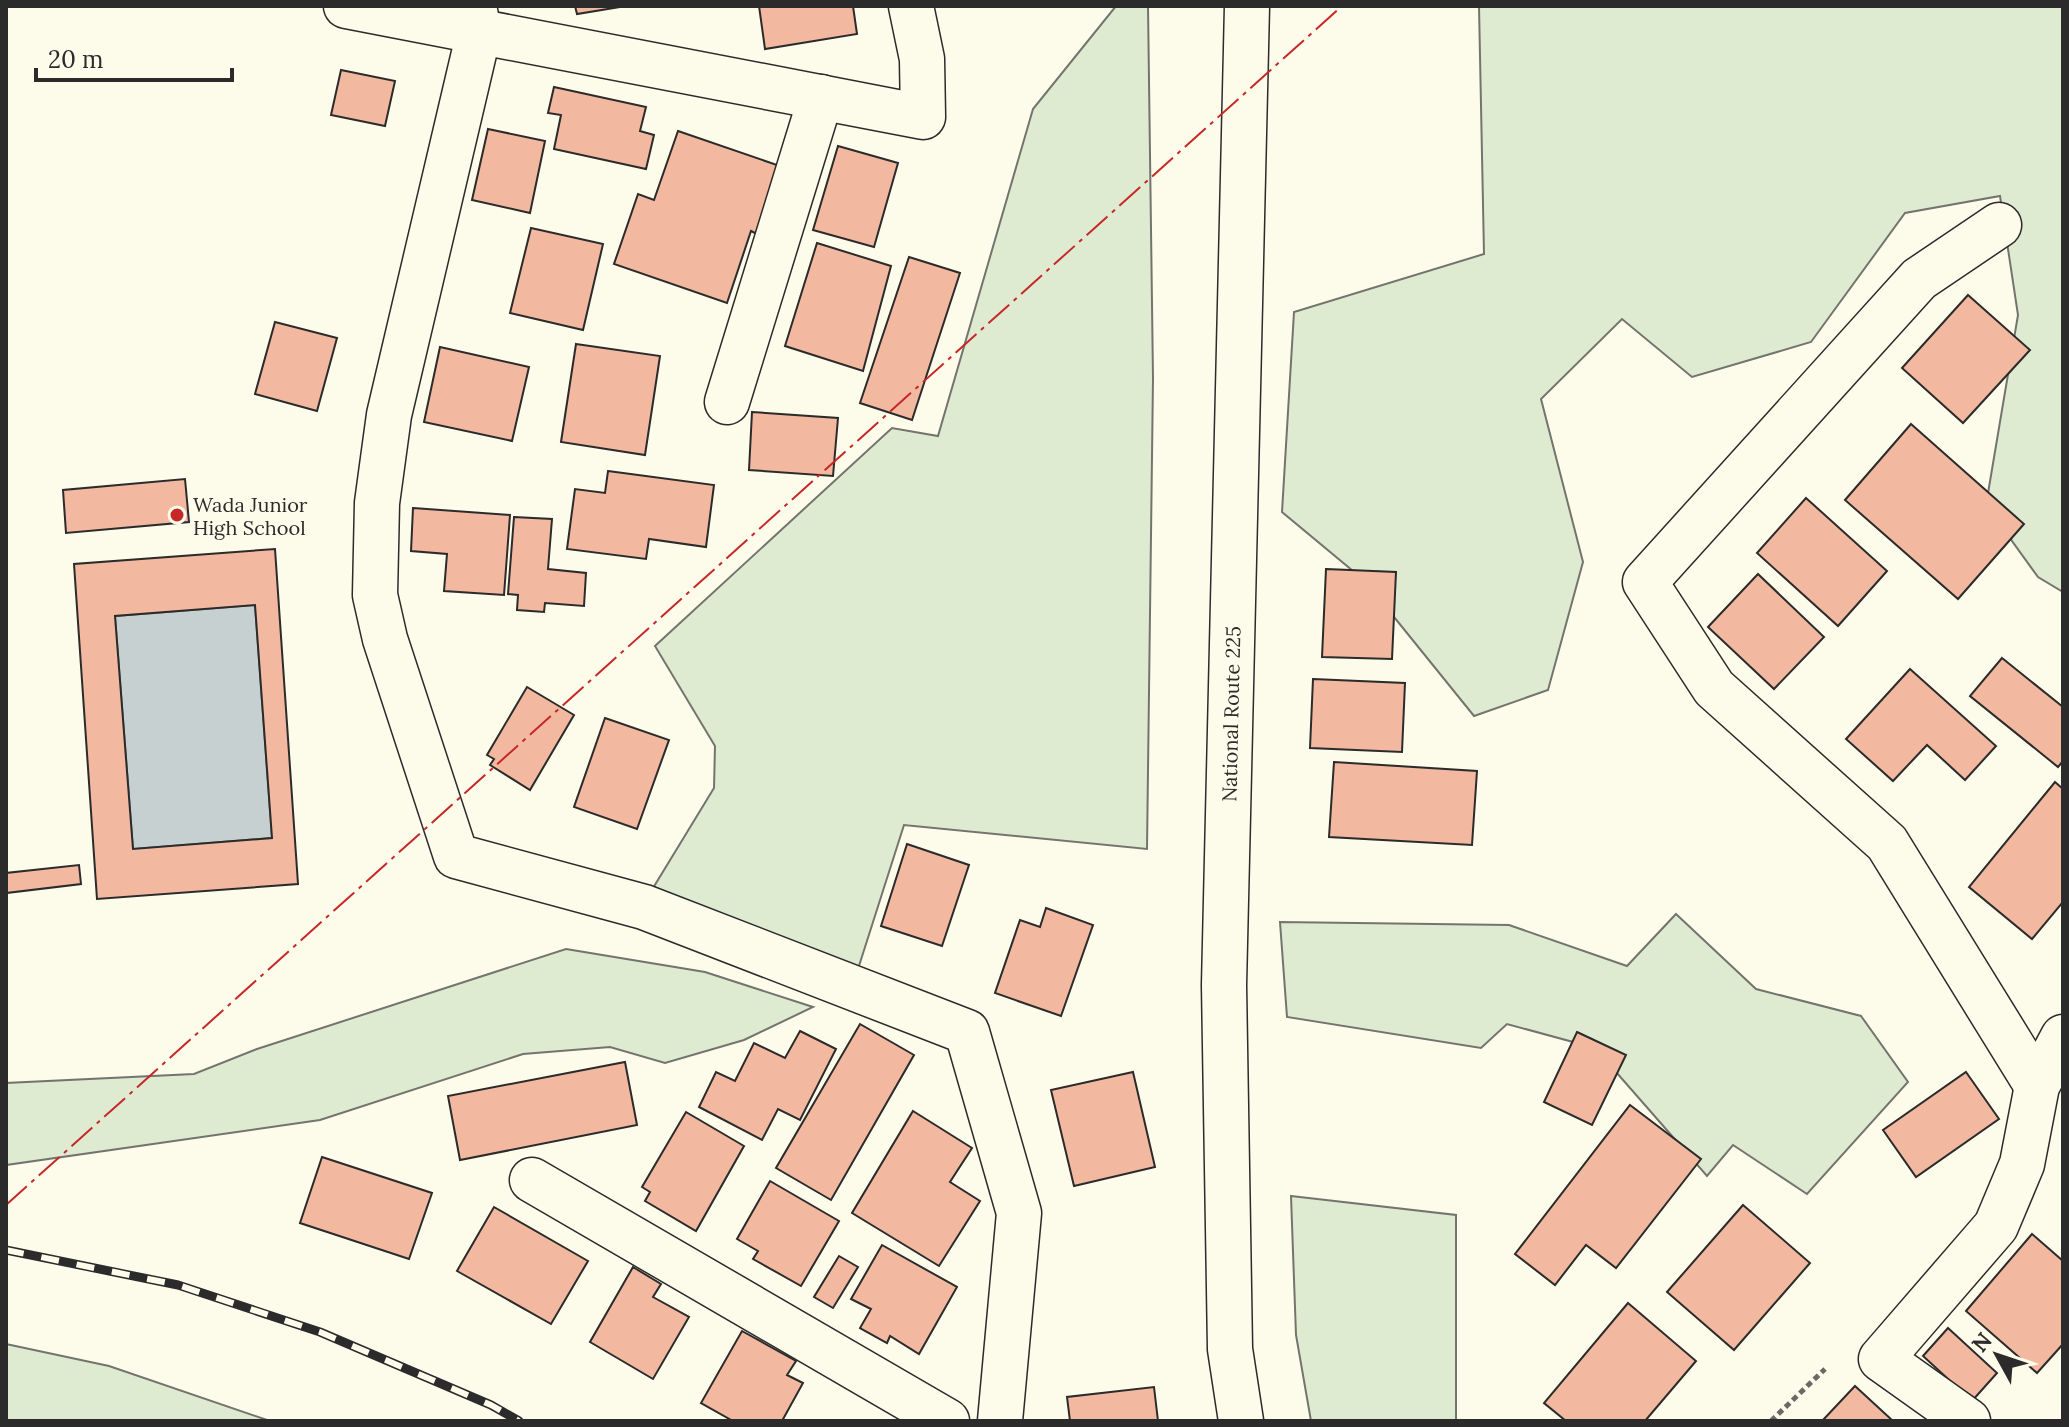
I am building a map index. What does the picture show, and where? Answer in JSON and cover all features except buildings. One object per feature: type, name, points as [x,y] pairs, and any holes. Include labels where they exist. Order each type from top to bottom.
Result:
[{"type":"main road","points":[[346,6],[476,19],[923,117],[922,59],[911,6]]},
{"type":"main road","name":"National Route 225","points":[[1241,1421],[1230,1349],[1224,985],[1247,6]]},
{"type":"main road","points":[[476,19],[389,415],[377,503],[375,595],[378,610],[456,856],[644,907],[967,1032],[1019,1213],[1000,1421]]},
{"type":"main road","points":[[727,402],[821,97]]},
{"type":"main road","points":[[1999,225],[1919,279],[1645,582],[1714,688],[1887,843],[2037,1086]]},
{"type":"main road","points":[[1968,1421],[1881,1359],[1996,1226],[2022,1164],[2037,1086],[2063,1037]]},
{"type":"main road","points":[[532,1180],[947,1421]]},
{"type":"path","points":[[1771,1421],[1837,1358],[1881,1359]]},
{"type":"green space","points":[[1116,6],[1148,6],[1153,378],[1147,849],[904,825],[858,969],[650,893],[714,788],[715,746],[655,646],[892,428],[938,436],[1033,109]]},
{"type":"green space","points":[[1479,6],[2063,6],[2063,592],[2038,577],[1986,505],[2018,315],[2000,196],[1905,213],[1811,342],[1692,377],[1622,319],[1541,399],[1583,562],[1548,690],[1474,716],[1365,581],[1282,512],[1294,312],[1484,254]]},
{"type":"green space","points":[[1676,914],[1756,989],[1861,1016],[1908,1082],[1807,1194],[1733,1145],[1707,1176],[1595,1048],[1507,1024],[1481,1048],[1287,1017],[1280,922],[1509,925],[1627,966]]},
{"type":"green space","points":[[566,949],[705,972],[813,1007],[744,1040],[665,1063],[610,1047],[523,1054],[320,1120],[6,1165],[6,1083],[194,1074],[257,1049]]},
{"type":"green space","points":[[1291,1196],[1456,1215],[1456,1421],[1311,1421],[1296,1335]]},
{"type":"green space","points":[[6,1344],[109,1366],[270,1421],[6,1421]]},
{"type":"shaded area","points":[[255,605],[272,838],[133,849],[115,616]]},
{"type":"railway","points":[[6,1250],[178,1285],[320,1332],[491,1405],[519,1421]]},
{"type":"power","points":[[6,1205],[1342,6]]},
{"type":"place","name":"Wada Junior High School","points":[[177,515]]}]
